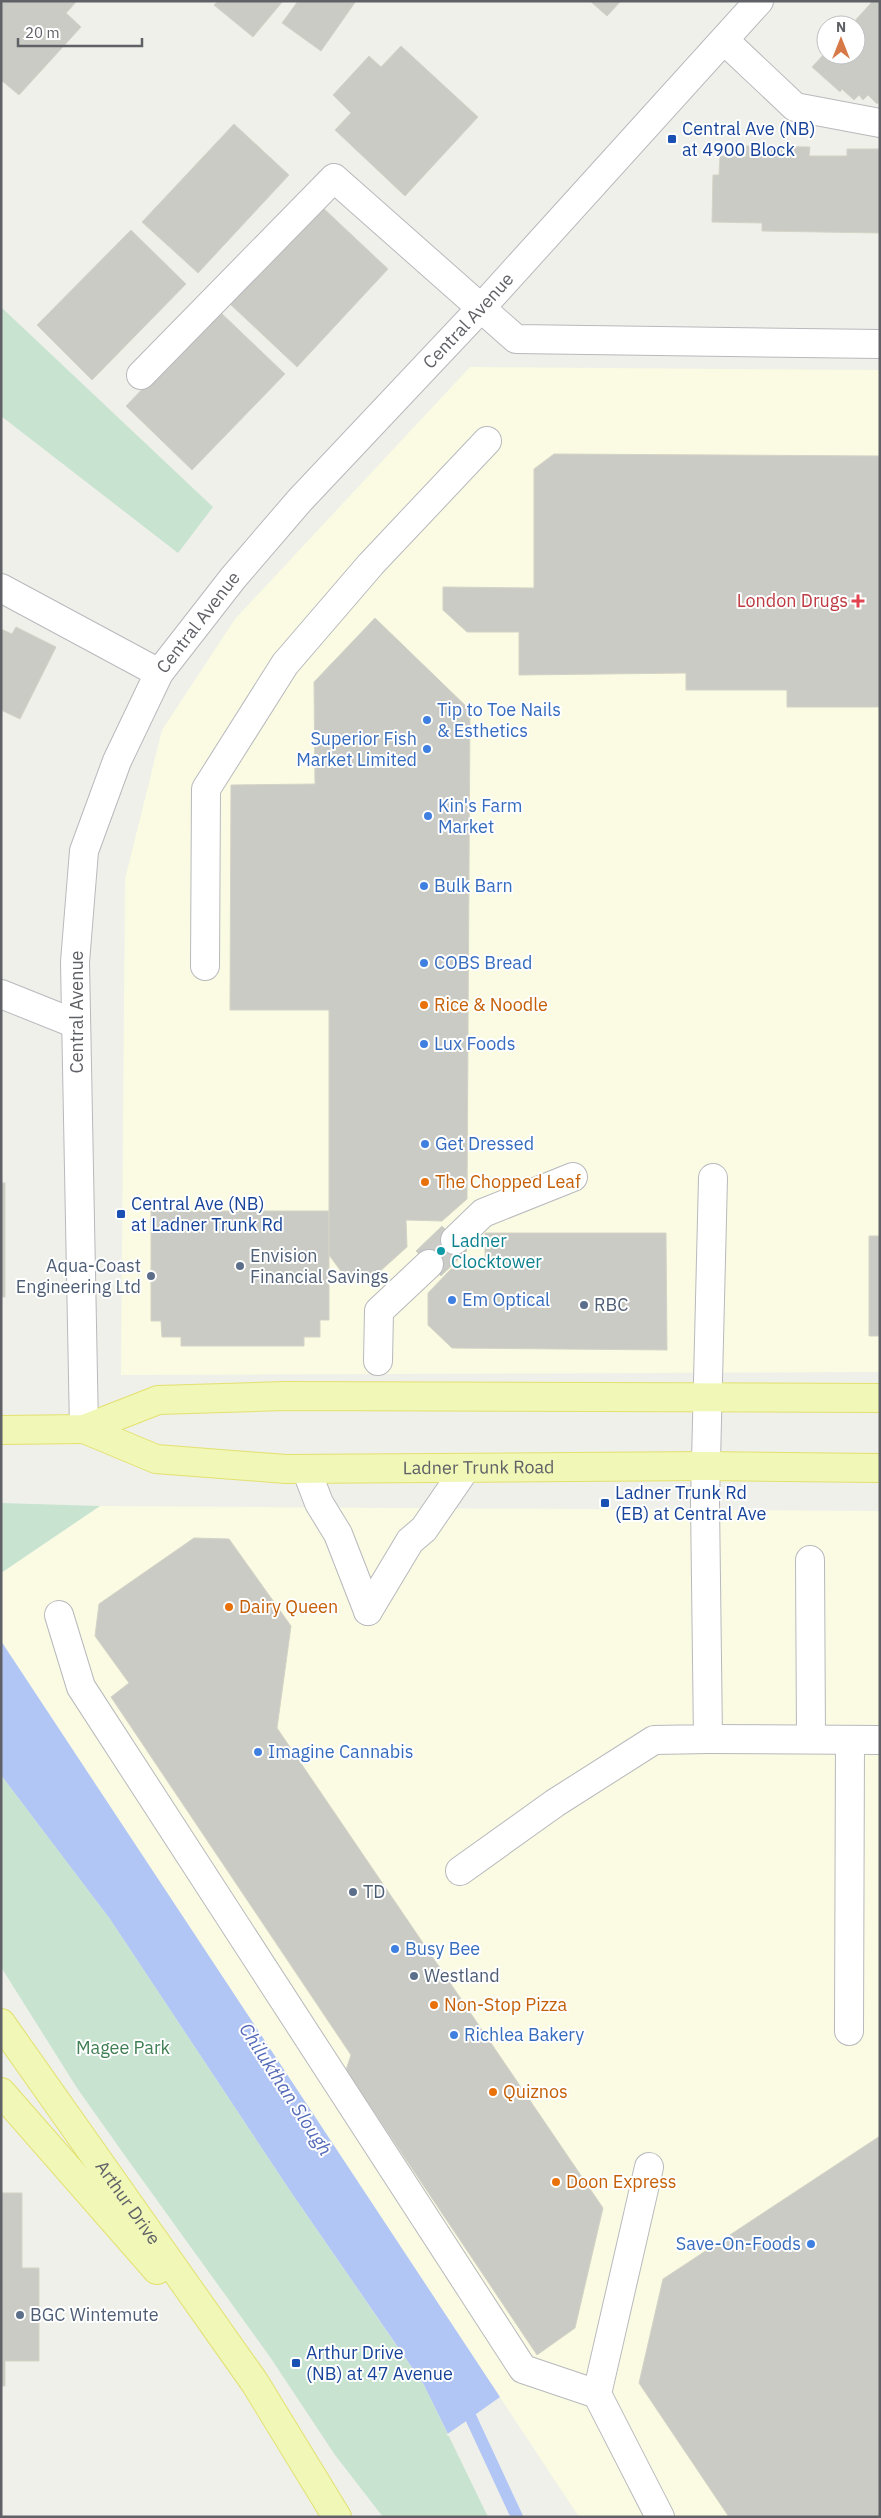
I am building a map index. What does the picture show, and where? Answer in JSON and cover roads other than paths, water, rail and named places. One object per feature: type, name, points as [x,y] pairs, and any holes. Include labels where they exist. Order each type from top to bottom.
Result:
[{"type":"main road","name":"Ladner Trunk Road","points":[[1,1430],[84,1428],[158,1400],[284,1396],[880,1398]]},
{"type":"main road","name":"Ladner Trunk Road","points":[[84,1428],[156,1460],[306,1469],[706,1466],[880,1468]]},
{"type":"main road","name":"Arthur Drive","points":[[1,2023],[255,2383],[337,2517]]},
{"type":"main road","name":"Arthur Drive","points":[[1,2092],[255,2383]]},
{"type":"street","name":"Central Avenue","points":[[84,1428],[76,962],[84,850],[116,761],[159,673],[233,578],[300,500],[481,308],[759,1]]},
{"type":"street","points":[[724,40],[795,107],[880,123]]},
{"type":"street","points":[[141,376],[334,178],[516,339],[880,344]]},
{"type":"street","points":[[205,966],[206,789],[285,664],[371,564],[487,441]]},
{"type":"street","points":[[1,588],[159,673]]},
{"type":"street","points":[[1,994],[76,1024]]},
{"type":"street","points":[[455,1240],[483,1213],[573,1177]]},
{"type":"street","points":[[708,1739],[706,1466],[712,1178]]},
{"type":"street","points":[[378,1361],[379,1311],[429,1264]]},
{"type":"street","points":[[306,1469],[319,1503],[338,1534],[368,1611],[410,1541],[424,1530],[466,1468]]},
{"type":"street","points":[[810,1560],[811,1739]]},
{"type":"street","points":[[59,1615],[81,1687],[523,2369],[597,2394]]},
{"type":"street","points":[[460,1871],[555,1803],[654,1740],[880,1740]]},
{"type":"street","points":[[849,2031],[850,1740]]},
{"type":"street","points":[[649,2167],[597,2394],[660,2517]]},
{"type":"water","points":[[1,1641],[500,2397],[448,2434],[424,2385],[291,2192],[110,1919],[1,1775]]},
{"type":"waterway","name":"Chilukthan Slough","points":[[464,2403],[517,2517]]},
{"type":"tunnel","points":[[429,1264],[455,1240]]},
{"type":"place","name":"Central Ave (NB) at 4900 Block","points":[[672,139]]},
{"type":"place","name":"London Drugs","points":[[858,601]]},
{"type":"place","name":"Tip to Toe Nails & Esthetics","points":[[427,720]]},
{"type":"place","name":"Superior Fish Market Limited","points":[[427,749]]},
{"type":"place","name":"Kin's Farm Market","points":[[428,816]]},
{"type":"place","name":"Bulk Barn","points":[[424,886]]},
{"type":"place","name":"COBS Bread","points":[[424,963]]},
{"type":"place","name":"Rice & Noodle","points":[[424,1005]]},
{"type":"place","name":"Lux Foods","points":[[424,1044]]},
{"type":"place","name":"Get Dressed","points":[[425,1144]]},
{"type":"place","name":"The Chopped Leaf","points":[[425,1182]]},
{"type":"place","name":"Central Ave (NB) at Ladner Trunk Rd","points":[[121,1214]]},
{"type":"place","name":"Ladner Clocktower","points":[[441,1251]]},
{"type":"place","name":"Envision Financial Savings","points":[[240,1266]]},
{"type":"place","name":"Aqua-Coast Engineering Ltd","points":[[151,1276]]},
{"type":"place","name":"Em Optical","points":[[452,1300]]},
{"type":"place","name":"RBC","points":[[584,1305]]},
{"type":"place","name":"Ladner Trunk Rd (EB) at Central Ave","points":[[605,1503]]},
{"type":"place","name":"Dairy Queen","points":[[229,1607]]},
{"type":"place","name":"Imagine Cannabis","points":[[258,1752]]},
{"type":"place","name":"TD","points":[[353,1892]]},
{"type":"place","name":"Busy Bee","points":[[395,1949]]},
{"type":"place","name":"Westland","points":[[414,1976]]},
{"type":"place","name":"Non-Stop Pizza","points":[[434,2005]]},
{"type":"place","name":"Richlea Bakery","points":[[454,2035]]},
{"type":"place","name":"Quiznos","points":[[493,2092]]},
{"type":"place","name":"Doon Express","points":[[556,2182]]},
{"type":"place","name":"Save-On-Foods","points":[[811,2244]]},
{"type":"place","name":"BGC Wintemute","points":[[20,2315]]},
{"type":"place","name":"Arthur Drive (NB) at 47 Avenue","points":[[296,2363]]},
{"type":"park label","name":"Magee Park","points":[[123,2048]]}]
